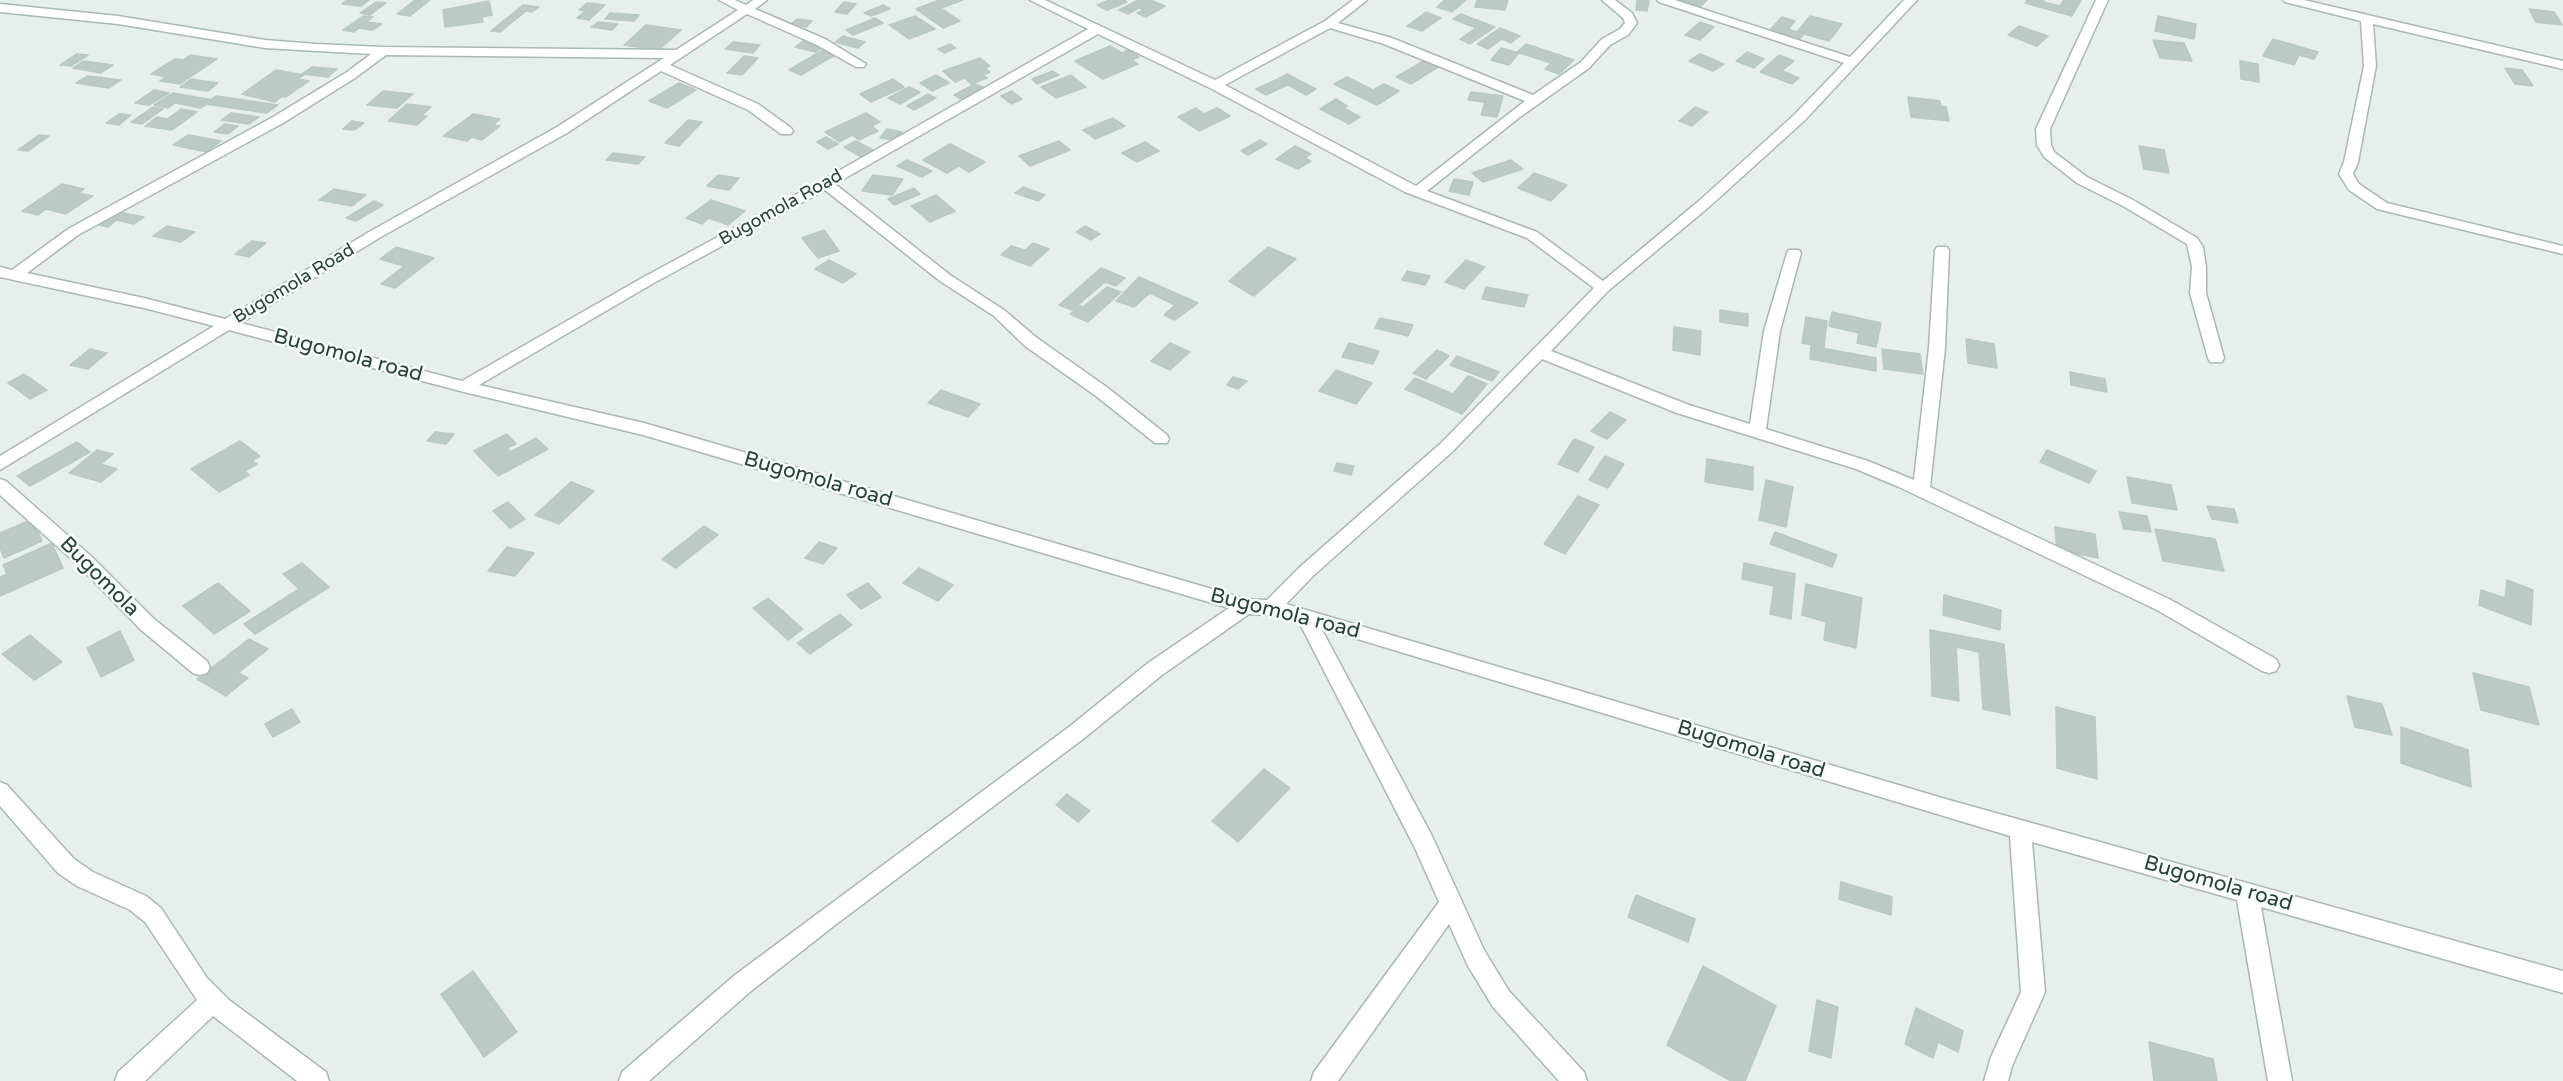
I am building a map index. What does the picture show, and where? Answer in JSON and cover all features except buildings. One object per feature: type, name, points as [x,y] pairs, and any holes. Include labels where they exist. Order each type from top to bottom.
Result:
[{"type":"street","points":[[725,0],[821,42],[860,64]]},
{"type":"street","name":"Bugomola Road","points":[[0,464],[374,235],[562,130],[761,0]]},
{"type":"street","points":[[1036,0],[1215,85],[1379,174],[1417,192],[1532,235],[1603,288]]},
{"type":"street","points":[[1215,85],[1329,24],[1361,0]]},
{"type":"street","points":[[1417,192],[1534,100],[1585,65],[1606,42],[1630,26],[1628,16],[1608,0]]},
{"type":"street","points":[[1663,0],[1852,62]]},
{"type":"street","points":[[1271,608],[1307,571],[1446,448],[1603,288],[1705,203],[1799,118],[1911,0]]},
{"type":"street","points":[[2102,0],[2043,129],[2044,145],[2049,154],[2082,180],[2128,203],[2192,241],[2196,248],[2199,267],[2198,293],[2216,358]]},
{"type":"street","points":[[2289,0],[2563,66]]},
{"type":"street","points":[[0,8],[118,20],[265,44],[384,51],[677,54]]},
{"type":"street","points":[[2367,18],[2370,66],[2351,162],[2346,174],[2354,188],[2382,206],[2563,250]]},
{"type":"street","points":[[1329,24],[1388,41],[1534,100]]},
{"type":"street","name":"Bugomola Road","points":[[464,387],[647,281],[826,184],[1099,28]]},
{"type":"street","points":[[7,273],[74,232],[278,120],[351,75],[384,51]]},
{"type":"street","points":[[662,66],[753,107],[786,131]]},
{"type":"street","points":[[826,184],[945,278],[999,313],[1031,342],[1102,392],[1161,439]]},
{"type":"street","points":[[1921,491],[1937,348],[1942,250]]},
{"type":"street","points":[[1757,432],[1772,331],[1794,252]]},
{"type":"street","name":"Bugomola road","points":[[7,273],[144,303],[464,387],[644,429],[1246,606],[1271,608],[1305,616],[2020,828],[2563,982]]},
{"type":"street","points":[[1539,352],[1683,409],[1862,465],[2164,605],[2269,665]]},
{"type":"street","name":"Bugomola","points":[[0,485],[85,561],[147,624],[200,667]]},
{"type":"street","points":[[631,1081],[743,983],[827,918],[1066,740],[1155,669],[1246,606]]},
{"type":"street","points":[[1305,616],[1424,843],[1450,905],[1476,958],[1501,999],[1575,1081]]},
{"type":"street","points":[[0,791],[66,866],[85,879],[138,903],[153,915],[199,986],[213,1000],[317,1081]]},
{"type":"street","points":[[1996,1081],[2000,1065],[2032,992],[2020,828]]},
{"type":"street","points":[[2247,892],[2280,1081]]},
{"type":"street","points":[[1323,1081],[1450,905]]},
{"type":"street","points":[[127,1081],[213,1000]]}]
